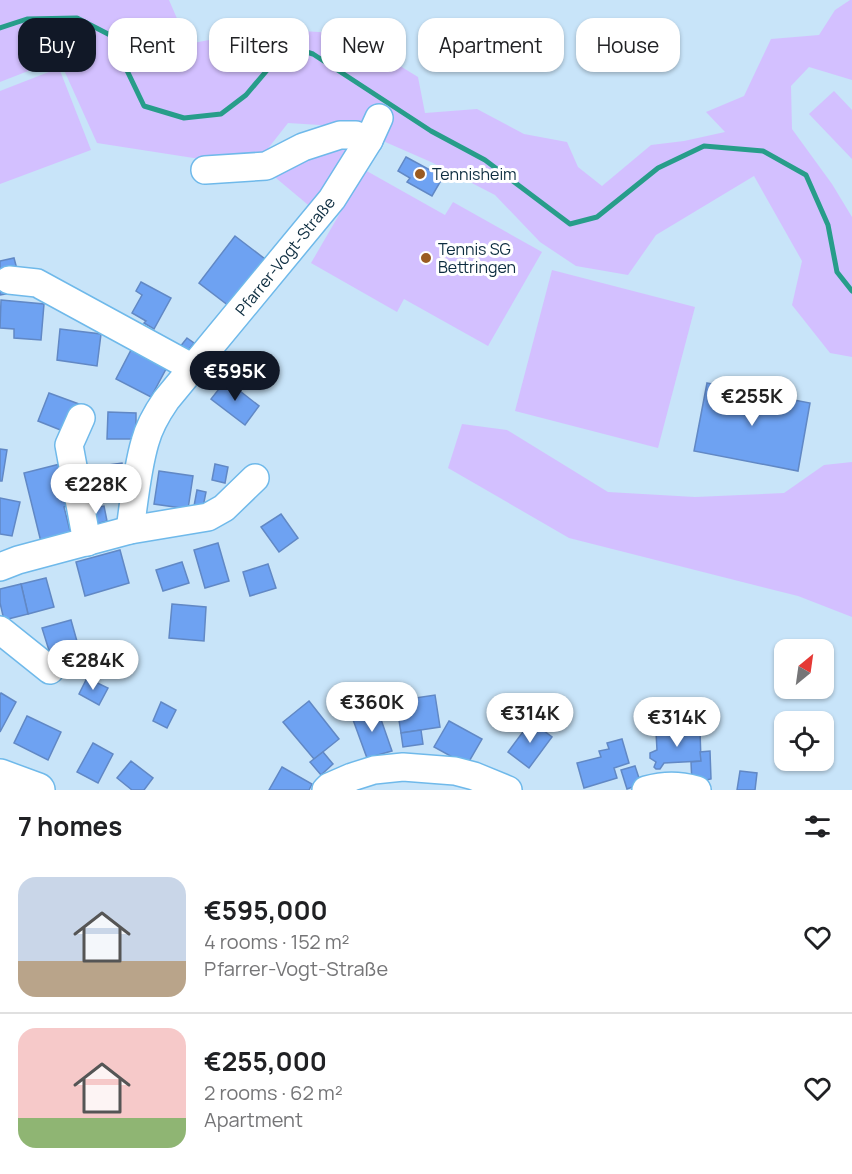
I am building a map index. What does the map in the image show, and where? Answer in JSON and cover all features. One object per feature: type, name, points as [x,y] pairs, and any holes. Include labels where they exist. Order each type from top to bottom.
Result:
[{"type":"main road","points":[[0,776],[38,790]]},
{"type":"street","name":"Pfarrer-Vogt-Straße","points":[[130,530],[145,442],[158,412],[332,199],[374,129],[356,135],[340,135],[303,147],[267,166],[205,170]]},
{"type":"street","points":[[9,280],[38,283],[193,368]]},
{"type":"street","points":[[81,418],[69,445],[87,542]]},
{"type":"street","points":[[0,567],[130,530],[208,517],[224,508],[255,478]]},
{"type":"street","points":[[0,630],[50,670]]},
{"type":"street","points":[[326,790],[352,777],[403,767],[455,771],[508,790]]},
{"type":"street","points":[[646,790],[664,785],[697,790]]},
{"type":"shaded area","points":[[0,0],[169,0],[177,18],[108,18],[108,72],[197,72],[197,42],[209,40],[209,72],[309,72],[309,31],[321,32],[321,72],[406,72],[406,70],[418,77],[425,113],[477,109],[524,134],[567,142],[578,167],[602,186],[651,145],[725,132],[706,112],[744,96],[771,39],[819,35],[835,10],[852,0],[852,80],[809,67],[791,86],[792,129],[832,184],[852,217],[852,357],[830,353],[792,305],[802,261],[754,176],[656,235],[628,275],[576,266],[540,242],[495,195],[431,162],[351,127],[288,123],[259,160],[200,159],[97,143],[65,72],[96,72],[96,18],[18,18],[18,72],[26,72],[0,82]]},
{"type":"shaded area","points":[[49,72],[61,72],[91,150],[0,184],[0,91]]},
{"type":"shaded area","points":[[834,91],[852,110],[852,159],[809,114]]},
{"type":"shaded area","points":[[338,145],[354,146],[313,209],[270,173]]},
{"type":"shaded area","name":"Tennis SG Bettringen","points":[[365,170],[445,215],[453,202],[542,252],[488,346],[404,299],[397,312],[311,263]]},
{"type":"shaded area","points":[[552,270],[695,307],[658,448],[515,411]]},
{"type":"shaded area","points":[[462,424],[507,430],[608,492],[695,497],[784,493],[824,465],[852,462],[852,617],[798,596],[569,538],[448,468]]},
{"type":"building","name":"Tennisheim","points":[[406,157],[443,177],[432,196],[407,182],[410,178],[398,171]]},
{"type":"building","points":[[235,236],[265,259],[229,306],[199,283]]},
{"type":"building","points":[[14,258],[18,273],[2,277],[6,294],[0,295],[0,261]]},
{"type":"building","points":[[141,282],[171,298],[154,329],[132,313],[142,295],[136,291]]},
{"type":"building","points":[[1,300],[44,304],[41,340],[14,338],[14,329],[0,328]]},
{"type":"building","points":[[60,329],[101,334],[97,366],[57,360]]},
{"type":"building","points":[[187,338],[194,343],[186,353],[179,348]]},
{"type":"building","points":[[131,350],[166,369],[151,397],[116,379]]},
{"type":"building","points":[[226,380],[259,406],[245,425],[211,399]]},
{"type":"building","points":[[707,383],[810,403],[798,471],[694,451]]},
{"type":"building","points":[[49,393],[79,404],[68,433],[38,421]]},
{"type":"building","points":[[108,412],[136,413],[136,439],[107,439]]},
{"type":"building","points":[[0,449],[7,450],[2,481],[0,481]]},
{"type":"building","points":[[64,463],[74,504],[64,507],[72,539],[42,546],[24,473]]},
{"type":"building","points":[[122,463],[126,493],[91,498],[87,468]]},
{"type":"building","points":[[215,464],[228,467],[225,483],[212,480]]},
{"type":"building","points":[[159,471],[193,476],[188,509],[154,504]]},
{"type":"building","points":[[197,490],[206,492],[203,507],[194,506]]},
{"type":"building","points":[[0,498],[20,502],[12,536],[0,534]]},
{"type":"building","points":[[104,506],[107,521],[90,526],[85,509]]},
{"type":"building","points":[[281,514],[298,538],[279,552],[261,527]]},
{"type":"building","points":[[218,543],[229,581],[205,588],[194,550]]},
{"type":"building","points":[[120,550],[129,583],[85,596],[76,562]]},
{"type":"building","points":[[182,562],[189,583],[163,591],[156,570]]},
{"type":"building","points":[[268,564],[276,588],[250,596],[243,572]]},
{"type":"building","points":[[46,578],[54,607],[28,614],[21,584]]},
{"type":"building","points":[[21,584],[28,614],[4,620],[0,589]]},
{"type":"building","points":[[172,604],[206,607],[204,641],[169,638]]},
{"type":"building","points":[[71,620],[80,652],[52,660],[42,628]]},
{"type":"building","points":[[87,678],[108,688],[99,705],[79,694]]},
{"type":"building","points":[[1,693],[16,702],[0,732],[0,695]]},
{"type":"building","points":[[435,695],[440,727],[401,733],[396,701]]},
{"type":"building","points":[[309,701],[339,739],[314,759],[283,722]]},
{"type":"building","points":[[161,702],[176,710],[167,728],[153,721]]},
{"type":"building","points":[[377,708],[392,751],[367,758],[352,717]]},
{"type":"building","points":[[27,716],[61,732],[48,760],[14,743]]},
{"type":"building","points":[[449,721],[482,739],[467,765],[434,747]]},
{"type":"building","points":[[531,721],[552,737],[529,768],[508,752]]},
{"type":"building","points":[[421,730],[423,744],[403,747],[401,733]]},
{"type":"building","points":[[700,731],[701,761],[664,763],[660,769],[654,767],[656,762],[650,758],[650,753],[657,750],[656,732]]},
{"type":"building","points":[[622,739],[629,763],[614,768],[617,778],[584,788],[577,763],[601,757],[599,751],[609,749],[607,743]]},
{"type":"building","points":[[93,743],[113,754],[98,783],[77,772]]},
{"type":"building","points":[[710,751],[711,779],[692,783],[691,762],[701,761],[700,752]]},
{"type":"building","points":[[323,752],[333,764],[321,775],[310,762]]},
{"type":"building","points":[[131,761],[153,778],[144,790],[132,790],[117,778]]},
{"type":"building","points":[[635,766],[641,784],[627,789],[621,770]]},
{"type":"building","points":[[282,767],[312,784],[309,790],[269,790]]},
{"type":"building","points":[[740,771],[757,773],[755,790],[737,790]]},
{"type":"waterway","points":[[0,28],[27,19],[77,18],[110,35],[144,106],[184,118],[221,114],[246,95],[274,62],[297,49],[313,54],[431,131],[485,160],[570,224],[597,217],[658,168],[704,146],[763,151],[806,175],[828,225],[837,272],[852,291]]},
{"type":"place","name":"Tennisheim","points":[[420,174]]},
{"type":"place","name":"Tennis SG Bettringen","points":[[426,258]]}]
